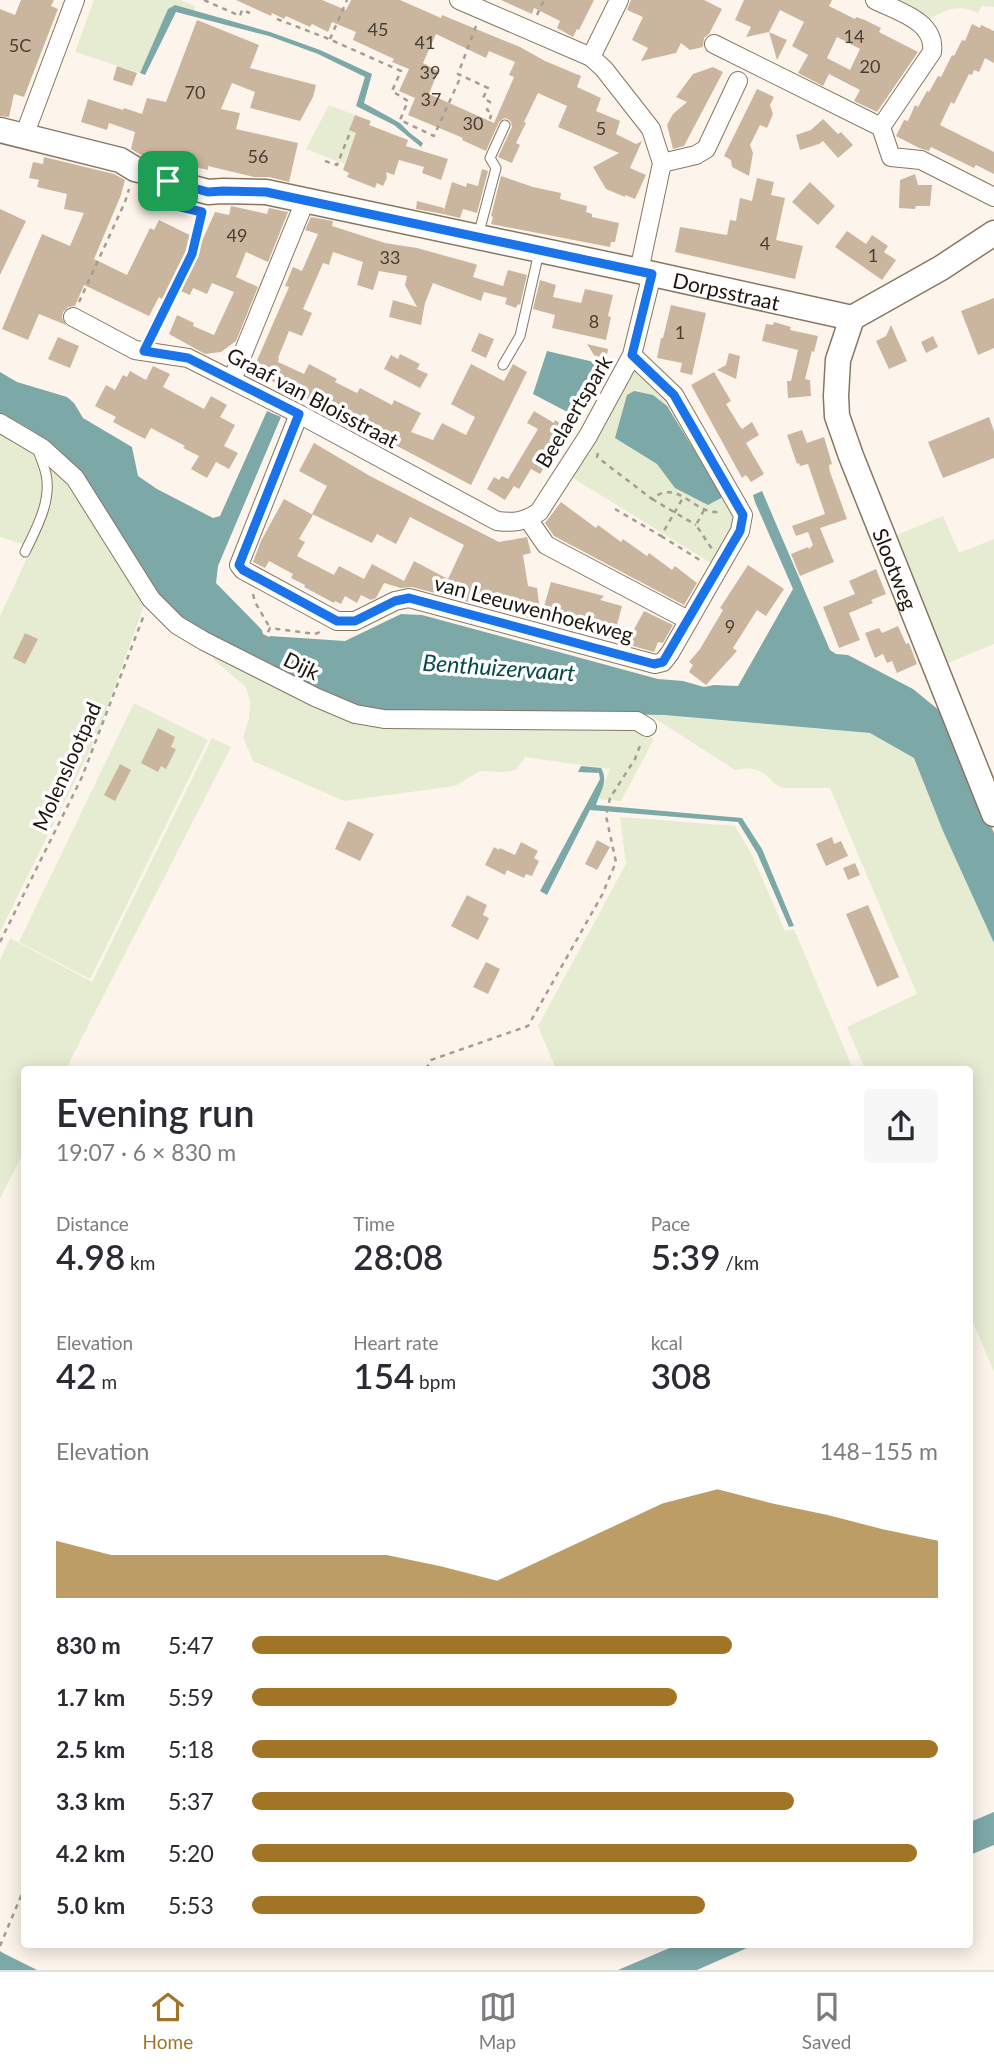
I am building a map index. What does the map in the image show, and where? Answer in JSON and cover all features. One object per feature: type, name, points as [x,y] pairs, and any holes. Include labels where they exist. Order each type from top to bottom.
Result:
[{"type":"street","points":[[24,136],[75,0]]},
{"type":"street","points":[[459,0],[591,57],[604,69],[651,129],[662,163],[632,355]]},
{"type":"street","points":[[591,57],[619,0]]},
{"type":"street","points":[[875,0],[915,19],[925,28],[933,46],[932,52],[880,127]]},
{"type":"street","points":[[714,44],[880,127],[891,157],[921,160],[994,197]]},
{"type":"street","points":[[662,163],[696,155],[706,149],[738,81]]},
{"type":"street","name":"Dorpsstraat","points":[[0,130],[120,160],[135,169],[208,192],[266,192],[852,318]]},
{"type":"street","points":[[232,380],[305,201]]},
{"type":"street","points":[[852,318],[941,268],[994,233]]},
{"type":"street","name":"Graaf van Bloisstraat","points":[[73,317],[135,350],[188,358],[299,414],[496,522],[515,523],[528,519]]},
{"type":"street","name":"Slootweg","points":[[852,318],[838,360],[837,416],[994,814]]},
{"type":"street","name":"Beelaertspark","points":[[528,519],[539,512],[592,428],[632,355],[674,395],[743,515],[740,531],[663,662]]},
{"type":"street","points":[[299,414],[239,565],[333,619]]},
{"type":"street","name":"Dijk","points":[[0,423],[35,443],[60,462],[75,478],[151,599],[177,625],[315,697],[355,714],[384,719],[638,721],[647,727]]},
{"type":"street","points":[[528,519],[546,545],[688,620]]},
{"type":"street","name":"van Leeuwenhoekweg","points":[[333,619],[355,621],[395,601],[409,598],[654,664],[663,662]]},
{"type":"lane","points":[[478,237],[496,168],[490,158],[505,125]]},
{"type":"lane","points":[[503,365],[520,336],[540,250]]},
{"type":"lane","points":[[25,552],[40,520],[47,489],[47,475],[35,443]]},
{"type":"path","points":[[204,0],[240,16],[242,10],[250,13]]},
{"type":"path","points":[[330,39],[347,0]]},
{"type":"path","points":[[483,10],[458,74],[488,88],[483,98],[490,102],[487,110],[492,113],[490,118],[505,125]]},
{"type":"path","points":[[277,19],[401,71],[392,91],[408,101],[400,120],[435,136],[462,76]]},
{"type":"path","points":[[325,161],[337,165],[349,135]]},
{"type":"path","points":[[73,317],[125,202],[135,169]]},
{"type":"path","points":[[144,351],[192,254],[202,212],[164,203],[168,181]]},
{"type":"path","points":[[592,428],[598,444],[597,457],[652,499],[696,526],[721,565]]},
{"type":"path","points":[[652,499],[663,492],[674,493],[684,496],[704,510],[716,513],[731,506],[734,500]]},
{"type":"path","points":[[661,536],[684,496]]},
{"type":"path","points":[[615,509],[661,536],[721,565]]},
{"type":"path","points":[[696,526],[704,510]]},
{"type":"path","points":[[255,576],[251,583],[255,602],[270,628]]},
{"type":"path","name":"Molenslootpad","points":[[0,942],[82,777],[151,599]]},
{"type":"path","points":[[270,628],[315,634],[333,619]]},
{"type":"path","points":[[256,658],[270,628]]},
{"type":"path","points":[[428,1066],[431,1060],[528,1026],[601,895],[616,862],[606,816],[610,798],[635,759],[647,727]]},
{"type":"path","points":[[0,1946],[21,1896]]},
{"type":"green space","points":[[94,0],[180,0],[195,6],[194,10],[175,5],[168,9],[140,73],[75,52]]},
{"type":"green space","points":[[899,0],[994,0],[994,7],[982,6],[978,13],[963,8],[951,9],[925,21],[896,6]]},
{"type":"green space","points":[[329,105],[355,115],[349,130],[357,133],[344,164],[306,149]]},
{"type":"green space","points":[[642,370],[672,403],[737,521],[714,565],[573,478],[627,372]]},
{"type":"green space","points":[[0,431],[66,474],[146,600],[97,736],[0,932],[0,616],[32,547],[0,537]]},
{"type":"green space","points":[[943,516],[959,553],[994,539],[994,644],[943,665],[889,538]]},
{"type":"green space","points":[[215,655],[356,722],[628,726],[654,739],[621,801],[598,799],[610,769],[525,757],[516,770],[480,771],[455,786],[344,801],[253,761],[243,737],[249,719],[250,701],[246,687],[213,659]]},
{"type":"green space","points":[[134,703],[208,740],[90,979],[19,942]]},
{"type":"green space","points":[[648,714],[870,733],[914,757],[943,831],[994,943],[994,1372],[973,1322],[973,1066],[864,1066],[847,1027],[917,994],[830,788],[782,788],[757,770],[735,770]]},
{"type":"green space","points":[[212,738],[231,747],[68,1066],[21,1066],[21,1157],[0,1199],[0,960],[10,938],[92,982]]},
{"type":"green space","points":[[620,817],[735,826],[752,855],[785,931],[794,929],[852,1066],[555,1066],[538,1026],[626,864]]},
{"type":"water","points":[[175,5],[270,32],[320,50],[372,74],[364,103],[400,123],[423,143],[421,147],[394,125],[356,106],[365,77],[318,54],[269,36],[176,12],[145,75],[140,73],[168,9]]},
{"type":"water","points":[[547,351],[594,362],[598,369],[577,417],[533,394]]},
{"type":"water","name":"Benthuizervaart","points":[[0,372],[17,382],[67,397],[83,418],[132,447],[138,476],[213,518],[220,516],[267,411],[281,417],[218,566],[216,583],[263,634],[269,637],[345,641],[401,614],[422,615],[658,679],[683,681],[704,687],[738,686],[793,589],[755,502],[753,495],[762,491],[830,650],[836,654],[848,655],[913,689],[940,711],[994,833],[994,943],[943,831],[914,758],[870,733],[664,715],[364,710],[206,634],[163,602],[67,458],[40,436],[0,413]]},
{"type":"water","points":[[634,391],[653,395],[667,406],[723,497],[708,505],[675,488],[657,464],[615,438],[627,395]]},
{"type":"water","points":[[581,766],[601,768],[603,773],[603,786],[596,805],[742,818],[762,849],[794,926],[789,927],[757,853],[738,822],[590,810],[547,895],[540,891],[600,779],[599,773],[578,772]]},
{"type":"water","points":[[994,1812],[994,1845],[973,1854],[973,1821]]},
{"type":"water","points":[[670,1948],[747,1948],[697,1970],[618,1970]]},
{"type":"water","points":[[0,1951],[5,1954],[37,1970],[0,1970]]},
{"type":"building","points":[[21,0],[54,0],[51,6],[58,9],[24,97],[14,94],[9,117],[0,116],[0,9],[15,15]]},
{"type":"building","points":[[236,0],[322,0],[346,10],[351,0],[400,0],[520,47],[581,76],[577,87],[601,98],[596,111],[620,121],[616,134],[636,144],[642,141],[630,168],[646,175],[635,199],[606,189],[593,167],[619,153],[558,127],[567,106],[538,93],[516,143],[520,145],[512,163],[498,157],[512,127],[508,119],[504,118],[499,122],[486,151],[462,140],[463,138],[408,115],[415,98],[399,91],[409,69],[353,40],[356,32],[332,22],[328,32],[286,16],[284,19],[272,13],[271,16]],"holes":[[[436,34],[486,58],[489,51],[515,62],[509,75],[514,77],[494,123],[429,94],[438,71],[423,63]]]},
{"type":"building","points":[[501,0],[594,0],[573,37],[557,28],[560,21],[534,8],[532,14]]},
{"type":"building","points":[[631,0],[704,0],[722,9],[709,34],[704,38],[703,47],[690,50],[681,43],[676,53],[641,61],[648,48],[632,40],[643,17],[627,10]]},
{"type":"building","points":[[744,0],[832,0],[829,6],[881,28],[879,32],[918,52],[877,112],[854,101],[860,90],[829,74],[823,86],[798,73],[808,55],[792,46],[804,22],[780,10],[769,32],[746,37],[751,27],[735,20]],"holes":[[[837,37],[860,49],[850,70],[827,58]]]},
{"type":"building","points":[[197,20],[259,45],[250,68],[316,85],[313,97],[300,121],[250,108],[255,92],[232,83],[221,109],[240,113],[236,129],[298,143],[289,182],[208,166],[208,170],[141,155],[131,149],[135,132],[109,123],[107,130],[81,122],[88,99],[142,114],[147,98],[166,102]]},
{"type":"building","points":[[972,24],[994,31],[994,63],[985,58],[979,72],[974,70],[972,75],[969,74],[940,125],[994,152],[994,174],[976,165],[974,168],[931,147],[929,151],[919,148],[896,136],[904,120],[908,121],[915,105],[918,107],[938,76],[941,77],[962,40],[965,41]]},
{"type":"building","points":[[769,32],[787,40],[777,60]]},
{"type":"building","points":[[117,66],[137,73],[132,86],[113,80]]},
{"type":"building","points":[[713,67],[723,72],[684,146],[673,149],[667,125],[673,114],[687,102],[676,97],[693,74]]},
{"type":"building","points":[[757,89],[774,97],[770,105],[773,114],[767,128],[760,125],[750,145],[753,153],[749,176],[732,167],[731,160],[724,156]]},
{"type":"building","points":[[355,115],[371,121],[369,125],[408,140],[406,146],[448,159],[441,180],[422,173],[424,167],[399,160],[394,175],[386,172],[387,178],[383,186],[377,183],[375,188],[347,177],[349,173],[343,170],[356,133],[349,130]]},
{"type":"building","points":[[823,119],[853,145],[838,158],[823,141],[800,150],[796,135],[811,130]]},
{"type":"building","points":[[44,157],[114,174],[125,180],[94,259],[127,275],[150,228],[154,230],[159,220],[202,241],[215,212],[229,215],[231,206],[267,214],[269,208],[288,212],[268,262],[246,252],[236,277],[258,287],[236,341],[221,352],[205,354],[169,334],[177,315],[214,335],[234,292],[212,283],[207,294],[193,288],[190,295],[169,286],[163,300],[159,297],[149,316],[84,285],[75,306],[68,307],[63,312],[62,318],[66,325],[39,314],[28,340],[2,329],[42,234],[70,246],[84,213],[64,209],[67,194],[37,187],[39,180],[29,178],[33,162],[43,164]]},
{"type":"building","points":[[482,169],[488,171],[477,213],[463,209],[460,218],[443,214],[452,182],[466,187],[467,183],[478,186]]},
{"type":"building","points":[[915,174],[918,185],[932,185],[930,206],[899,208],[900,180]]},
{"type":"building","points":[[501,176],[561,193],[560,199],[587,206],[586,212],[592,214],[592,217],[619,223],[615,242],[611,242],[610,247],[491,224]]},
{"type":"building","points":[[757,178],[774,182],[771,195],[785,198],[776,240],[803,246],[795,279],[675,252],[680,227],[727,235],[730,220],[736,221],[740,198],[752,201]]},
{"type":"building","points":[[810,182],[835,206],[818,225],[792,202]]},
{"type":"building","points":[[417,201],[444,208],[443,214],[416,209]]},
{"type":"building","points":[[0,209],[26,221],[0,275]]},
{"type":"building","points":[[311,217],[333,221],[332,226],[385,243],[417,248],[475,264],[477,265],[473,277],[503,286],[508,270],[527,275],[520,305],[516,308],[505,304],[507,298],[484,292],[481,301],[433,283],[425,303],[421,325],[389,317],[393,300],[417,307],[405,285],[407,276],[379,271],[373,290],[357,285],[363,262],[333,252],[329,265],[323,263],[303,309],[312,313],[302,336],[289,331],[278,358],[278,362],[304,374],[309,364],[357,393],[360,388],[392,405],[394,400],[421,413],[411,432],[433,440],[442,423],[466,435],[475,417],[451,404],[471,364],[504,381],[513,364],[527,372],[471,485],[304,397],[307,393],[280,378],[277,383],[256,375],[260,367],[255,365],[289,287],[285,286],[293,267],[302,271],[318,234],[305,230]]},
{"type":"building","points":[[847,231],[866,244],[872,235],[888,246],[884,252],[896,260],[882,280],[835,247]]},
{"type":"building","points":[[540,280],[556,285],[553,297],[581,303],[585,289],[613,295],[606,340],[552,328],[555,315],[533,309]]},
{"type":"building","points":[[994,298],[994,348],[978,355],[961,311]]},
{"type":"building","points":[[671,305],[706,313],[692,375],[680,372],[682,363],[657,358]]},
{"type":"building","points":[[774,322],[791,327],[790,330],[818,336],[805,379],[810,380],[811,396],[788,398],[787,381],[791,381],[798,350],[762,341],[766,324],[773,325]]},
{"type":"building","points":[[891,325],[907,361],[889,369],[876,341],[886,336]]},
{"type":"building","points":[[479,333],[494,339],[486,358],[471,351]]},
{"type":"building","points":[[933,336],[938,347],[926,353],[921,342]]},
{"type":"building","points":[[58,337],[79,346],[70,368],[48,359]]},
{"type":"building","points":[[587,344],[608,349],[604,371]]},
{"type":"building","points":[[729,353],[740,356],[736,379],[717,370],[726,365]]},
{"type":"building","points":[[400,354],[420,364],[417,369],[428,374],[420,388],[384,369],[391,355],[398,359]]},
{"type":"building","points":[[153,366],[170,374],[163,387],[204,409],[211,396],[227,405],[220,417],[235,425],[224,446],[238,453],[229,469],[216,462],[207,478],[191,469],[199,456],[183,448],[185,446],[151,428],[145,439],[113,422],[116,417],[95,406],[106,385],[115,390],[123,375],[127,377],[130,371],[146,380]]},
{"type":"building","points":[[714,372],[731,401],[726,404],[739,425],[742,429],[752,422],[759,435],[746,443],[764,474],[751,482],[746,475],[742,478],[691,385]]},
{"type":"building","points":[[534,411],[568,428],[540,474],[531,469],[519,489],[514,486],[505,500],[487,489],[494,477],[499,480],[502,476],[508,479],[538,429],[527,423]]},
{"type":"building","points":[[989,417],[994,431],[994,458],[943,478],[928,442]]},
{"type":"building","points":[[802,430],[807,443],[824,437],[832,464],[829,465],[830,472],[847,519],[820,528],[834,562],[800,576],[791,554],[808,547],[809,549],[813,545],[808,532],[796,536],[792,526],[825,514],[808,464],[797,464],[787,435]]},
{"type":"building","points":[[314,443],[370,476],[499,542],[527,537],[531,553],[523,555],[528,586],[537,588],[541,617],[551,582],[604,596],[600,600],[622,606],[613,640],[412,587],[401,588],[384,583],[376,598],[371,600],[361,595],[357,603],[345,596],[341,604],[335,601],[334,603],[304,587],[305,585],[291,578],[293,574],[269,561],[265,568],[253,562],[284,499],[313,515],[299,539],[305,542],[297,556],[334,575],[339,566],[364,579],[372,564],[404,581],[414,561],[448,579],[464,545],[410,517],[396,544],[377,534],[372,543],[312,514],[327,486],[299,471]]},
{"type":"building","points":[[561,502],[596,528],[598,525],[647,556],[649,553],[672,570],[675,566],[697,583],[684,605],[554,536],[545,523]]},
{"type":"building","points":[[748,565],[784,589],[766,616],[757,610],[733,648],[737,651],[706,685],[689,672],[693,665],[689,662],[700,649],[723,610],[720,608]]},
{"type":"building","points":[[876,569],[886,594],[849,613],[860,640],[839,648],[823,607],[855,594],[849,581]]},
{"type":"building","points":[[644,611],[673,625],[663,643],[658,642],[654,652],[626,644]]},
{"type":"building","points":[[898,626],[906,644],[909,643],[917,664],[897,673],[892,661],[887,663],[883,654],[875,658],[865,633],[879,628],[882,633]]},
{"type":"building","points":[[25,633],[38,639],[25,664],[13,658]]},
{"type":"building","points":[[158,728],[175,737],[171,747],[176,749],[166,769],[161,766],[158,772],[141,763]]},
{"type":"building","points":[[120,764],[131,770],[115,801],[104,795]]},
{"type":"building","points":[[348,821],[374,834],[360,861],[335,849]]},
{"type":"building","points":[[832,837],[834,844],[841,841],[848,856],[826,866],[816,844]]},
{"type":"building","points":[[597,840],[610,847],[597,870],[585,864]]},
{"type":"building","points":[[521,842],[538,851],[534,858],[539,861],[532,876],[526,874],[524,878],[507,870],[505,875],[485,865],[494,847],[515,855]]},
{"type":"building","points":[[855,863],[860,875],[848,880],[843,868]]},
{"type":"building","points":[[467,895],[487,905],[483,915],[489,918],[478,940],[451,926]]},
{"type":"building","points":[[868,905],[899,977],[877,987],[846,914]]},
{"type":"building","points":[[486,962],[500,969],[488,994],[473,987]]},
{"type":"route","points":[[168,181],[208,192],[266,192],[652,274],[632,355],[674,395],[743,515],[740,531],[663,662],[654,664],[409,598],[395,601],[355,621],[337,621],[243,570],[239,565],[299,414],[188,358],[144,351],[192,254],[202,212],[164,203],[168,181]]}]
